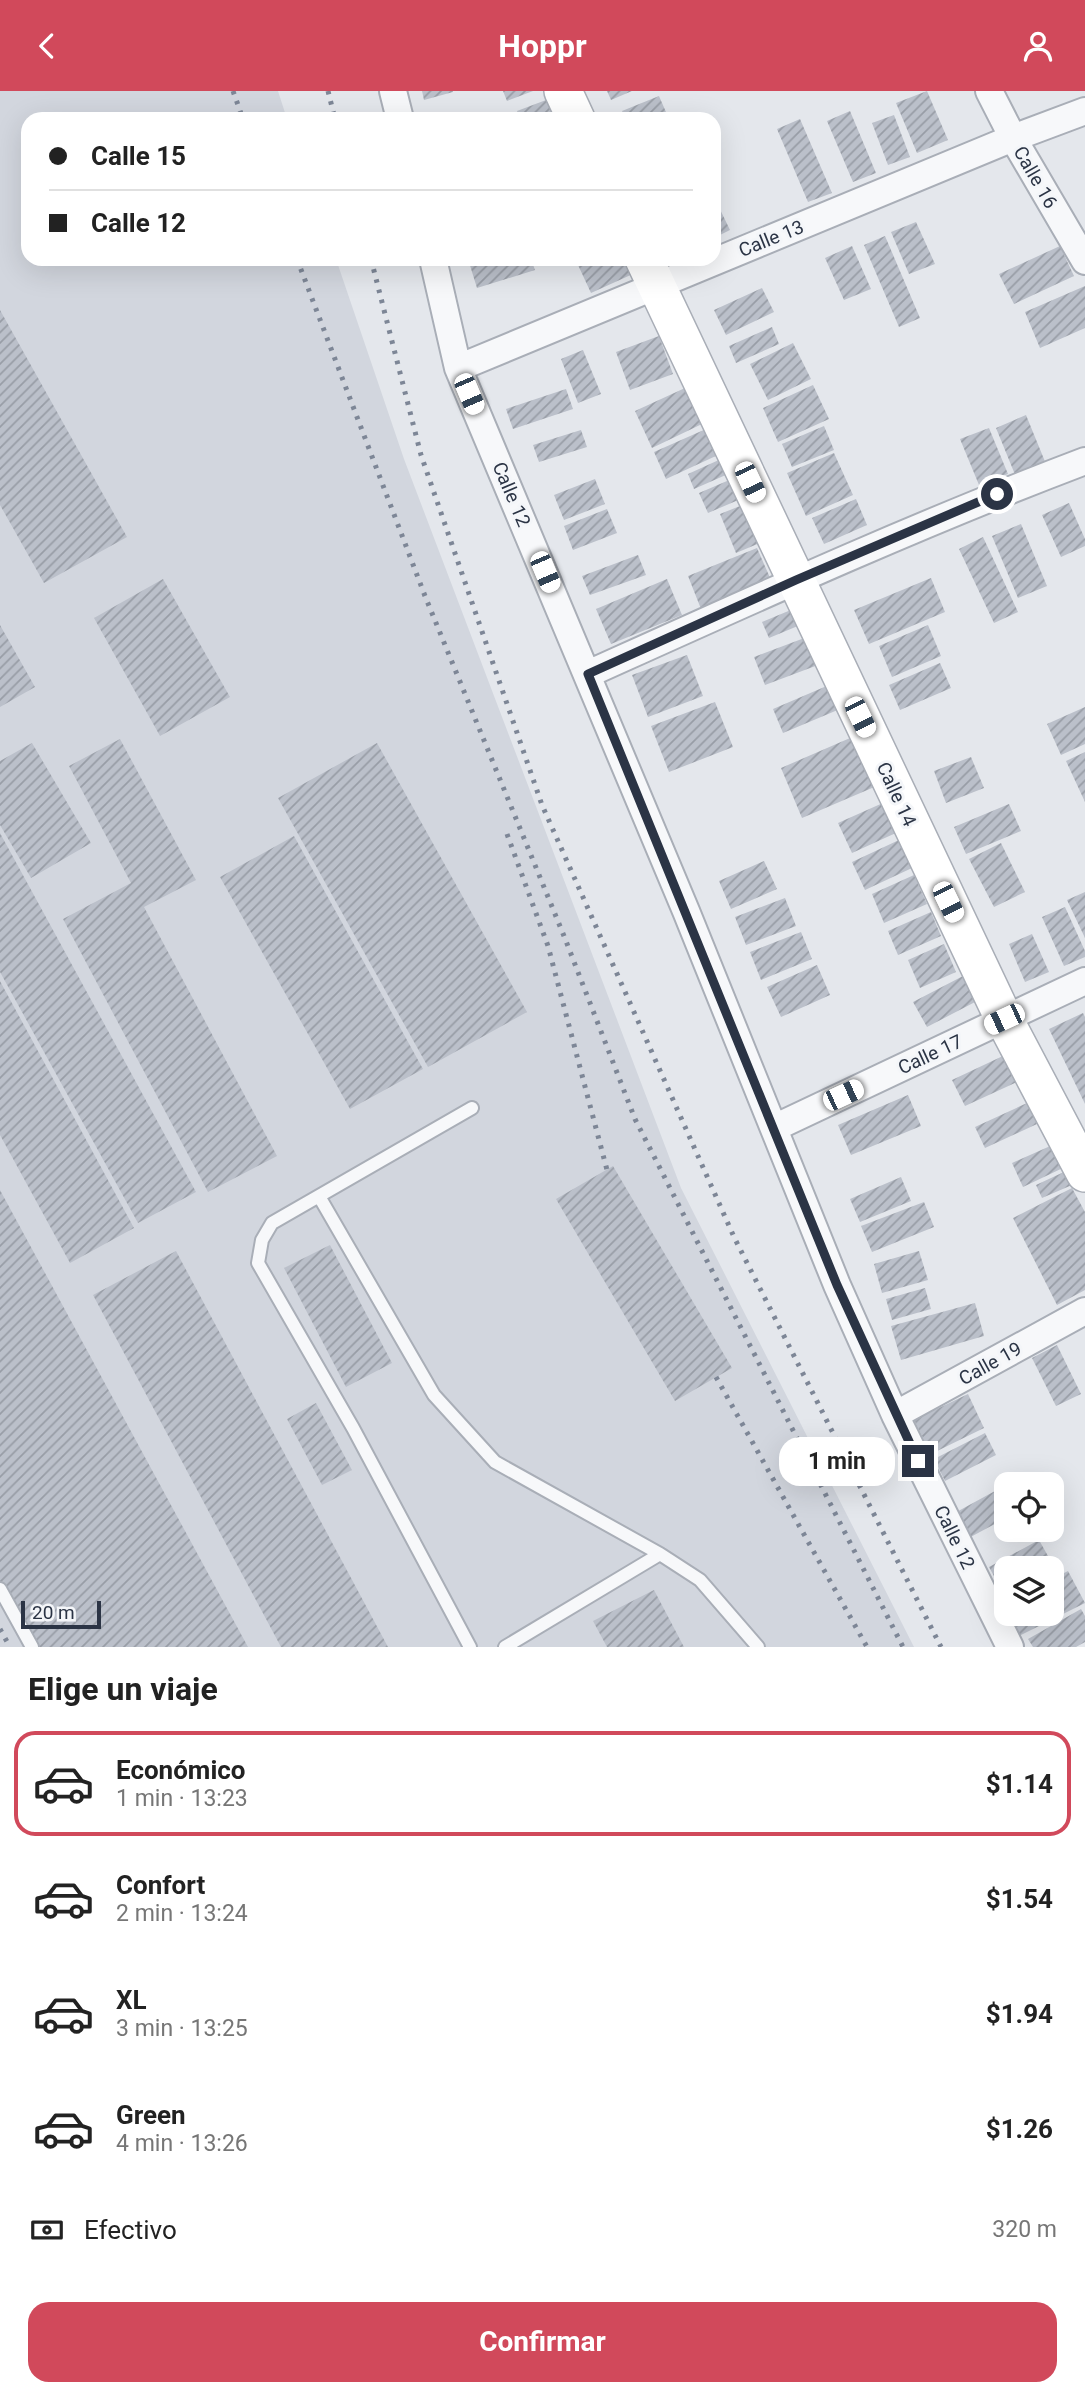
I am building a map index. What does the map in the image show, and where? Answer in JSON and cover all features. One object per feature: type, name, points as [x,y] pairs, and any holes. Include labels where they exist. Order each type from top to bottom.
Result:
[{"type":"main road","points":[[563,91],[573,112]]},
{"type":"main road","name":"Calle 14","points":[[650,272],[1004,1019],[1085,1173]]},
{"type":"street","points":[[393,91],[398,112]]},
{"type":"street","name":"Calle 16","points":[[989,91],[1013,138],[1085,261]]},
{"type":"street","name":"Calle 13","points":[[721,246],[1085,111]]},
{"type":"street","name":"Calle 12","points":[[435,266],[458,368],[588,674],[837,1285],[895,1415],[1010,1647]]},
{"type":"street","name":"Calle 13","points":[[458,368],[650,272]]},
{"type":"street","points":[[588,674],[796,580],[997,494],[1085,461]]},
{"type":"street","name":"Calle 17","points":[[774,1128],[1085,981]]},
{"type":"street","name":"Calle 19","points":[[895,1415],[1085,1311]]},
{"type":"lane","points":[[470,1647],[353,1428],[258,1263],[262,1240],[272,1223],[320,1198],[472,1108]]},
{"type":"lane","points":[[320,1198],[434,1395],[495,1462],[660,1554],[700,1580],[758,1647]]},
{"type":"lane","points":[[505,1647],[660,1554]]},
{"type":"lane","points":[[0,1588],[32,1647]]},
{"type":"shaded area","points":[[0,91],[278,91],[285,112],[21,112],[21,266],[338,266],[404,459],[681,1188],[914,1647],[0,1647]]},
{"type":"building","points":[[422,91],[453,91],[453,92],[424,100]]},
{"type":"building","points":[[503,91],[533,91],[507,101]]},
{"type":"building","points":[[607,91],[632,91],[611,100]]},
{"type":"building","points":[[927,91],[948,140],[917,153],[896,103]]},
{"type":"building","points":[[659,96],[666,112],[622,112]]},
{"type":"building","points":[[554,97],[559,112],[517,112]]},
{"type":"building","points":[[850,111],[876,173],[853,182],[827,121]]},
{"type":"building","points":[[894,115],[910,157],[888,165],[872,123]]},
{"type":"building","points":[[800,119],[832,193],[808,202],[777,129]]},
{"type":"building","points":[[721,211],[730,230],[721,234]]},
{"type":"building","points":[[916,222],[935,264],[909,274],[891,232]]},
{"type":"building","points":[[885,236],[920,318],[899,327],[864,245]]},
{"type":"building","points":[[852,246],[871,289],[844,300],[825,258]]},
{"type":"building","points":[[1060,246],[1074,276],[1014,304],[999,274]]},
{"type":"building","points":[[470,266],[534,266],[535,270],[477,288]]},
{"type":"building","points":[[578,266],[632,266],[635,273],[591,293]]},
{"type":"building","points":[[1085,286],[1085,328],[1040,348],[1025,312]]},
{"type":"building","points":[[762,288],[774,312],[726,335],[714,310]]},
{"type":"building","points":[[0,310],[127,537],[44,583],[0,505]]},
{"type":"building","points":[[772,327],[779,344],[736,363],[729,346]]},
{"type":"building","points":[[659,336],[673,374],[630,390],[616,352]]},
{"type":"building","points":[[793,343],[811,379],[768,400],[750,364]]},
{"type":"building","points":[[583,350],[601,394],[578,403],[561,359]]},
{"type":"building","points":[[813,385],[829,419],[778,442],[763,408]]},
{"type":"building","points":[[685,388],[702,424],[652,448],[635,411]]},
{"type":"building","points":[[566,389],[573,409],[513,429],[506,409]]},
{"type":"building","points":[[1026,415],[1046,464],[1016,477],[996,428]]},
{"type":"building","points":[[824,426],[834,450],[792,467],[782,444]]},
{"type":"building","points":[[989,428],[1008,474],[979,485],[960,439]]},
{"type":"building","points":[[706,429],[718,455],[666,479],[654,452]]},
{"type":"building","points":[[581,430],[587,447],[539,462],[533,445]]},
{"type":"building","points":[[834,453],[853,495],[806,516],[787,473]]},
{"type":"building","points":[[721,459],[728,474],[694,489],[688,474]]},
{"type":"building","points":[[734,478],[743,498],[708,513],[699,493]]},
{"type":"building","points":[[595,479],[605,504],[564,520],[554,495]]},
{"type":"building","points":[[856,499],[867,525],[824,544],[812,518]]},
{"type":"building","points":[[750,502],[767,540],[736,553],[720,514]]},
{"type":"building","points":[[1069,503],[1085,539],[1085,546],[1061,557],[1042,515]]},
{"type":"building","points":[[607,509],[617,533],[573,550],[564,526]]},
{"type":"building","points":[[1021,524],[1047,586],[1018,598],[992,536]]},
{"type":"building","points":[[983,537],[1018,612],[994,623],[959,549]]},
{"type":"building","points":[[757,548],[771,580],[701,609],[688,576]]},
{"type":"building","points":[[638,555],[646,575],[590,595],[582,576]]},
{"type":"building","points":[[931,578],[945,612],[869,644],[854,610]]},
{"type":"building","points":[[163,579],[230,697],[160,736],[94,618]]},
{"type":"building","points":[[667,579],[682,615],[611,644],[596,609]]},
{"type":"building","points":[[798,607],[805,623],[769,638],[762,622]]},
{"type":"building","points":[[0,625],[35,687],[0,707]]},
{"type":"building","points":[[928,625],[941,656],[892,677],[879,646]]},
{"type":"building","points":[[807,637],[818,665],[765,685],[754,657]]},
{"type":"building","points":[[687,655],[703,696],[648,717],[632,675]]},
{"type":"building","points":[[940,663],[951,688],[900,710],[889,685]]},
{"type":"building","points":[[829,685],[840,709],[783,733],[773,709]]},
{"type":"building","points":[[715,702],[733,747],[669,772],[651,726]]},
{"type":"building","points":[[1085,707],[1085,744],[1061,755],[1047,724]]},
{"type":"building","points":[[857,735],[879,785],[802,818],[781,768]]},
{"type":"building","points":[[120,739],[196,880],[144,907],[277,1156],[208,1192],[63,919],[131,883],[69,766]]},
{"type":"building","points":[[32,743],[91,843],[31,878],[0,825],[0,761]]},
{"type":"building","points":[[377,743],[527,1012],[428,1067],[278,798]]},
{"type":"building","points":[[1085,752],[1085,802],[1066,761]]},
{"type":"building","points":[[971,757],[984,788],[946,803],[934,771]]},
{"type":"building","points":[[885,802],[898,832],[852,853],[838,823]]},
{"type":"building","points":[[1009,804],[1021,831],[966,854],[954,827]]},
{"type":"building","points":[[0,833],[196,1192],[138,1223],[0,972]]},
{"type":"building","points":[[294,836],[423,1069],[350,1109],[220,877]]},
{"type":"building","points":[[899,840],[912,868],[865,890],[852,862]]},
{"type":"building","points":[[1001,843],[1025,892],[994,907],[969,859]]},
{"type":"building","points":[[764,861],[777,889],[731,909],[719,881]]},
{"type":"building","points":[[914,875],[927,904],[884,923],[872,894]]},
{"type":"building","points":[[1085,892],[1085,938],[1067,900]]},
{"type":"building","points":[[785,898],[796,926],[746,945],[735,917]]},
{"type":"building","points":[[1065,907],[1085,951],[1085,957],[1064,966],[1042,917]]},
{"type":"building","points":[[931,912],[941,936],[898,955],[888,931]]},
{"type":"building","points":[[801,932],[812,959],[761,980],[750,952]]},
{"type":"building","points":[[1032,934],[1049,972],[1025,982],[1009,944]]},
{"type":"building","points":[[944,944],[956,972],[920,988],[908,960]]},
{"type":"building","points":[[817,965],[830,995],[781,1017],[767,987]]},
{"type":"building","points":[[963,976],[977,1001],[927,1027],[913,1002]]},
{"type":"building","points":[[0,981],[134,1228],[70,1263],[0,1135]]},
{"type":"building","points":[[1083,1013],[1085,1017],[1085,1104],[1049,1029]]},
{"type":"building","points":[[1005,1055],[1017,1082],[965,1106],[952,1080]]},
{"type":"building","points":[[908,1095],[921,1126],[851,1155],[838,1125]]},
{"type":"building","points":[[1027,1103],[1037,1124],[985,1148],[975,1127]]},
{"type":"building","points":[[1057,1143],[1067,1166],[1023,1187],[1012,1163]]},
{"type":"building","points":[[613,1166],[732,1368],[675,1401],[556,1199]]},
{"type":"building","points":[[1066,1171],[1072,1185],[1042,1198],[1036,1185]]},
{"type":"building","points":[[901,1177],[911,1201],[860,1222],[850,1199]]},
{"type":"building","points":[[1072,1188],[1085,1212],[1085,1290],[1057,1305],[1013,1218]]},
{"type":"building","points":[[0,1190],[248,1647],[34,1647],[0,1584]]},
{"type":"building","points":[[924,1202],[934,1227],[872,1252],[861,1226]]},
{"type":"building","points":[[330,1245],[392,1363],[346,1387],[284,1268]]},
{"type":"building","points":[[176,1251],[388,1647],[281,1647],[93,1295]]},
{"type":"building","points":[[919,1251],[928,1280],[882,1293],[874,1264]]},
{"type":"building","points":[[925,1288],[931,1309],[892,1320],[886,1299]]},
{"type":"building","points":[[975,1303],[984,1336],[901,1360],[891,1326]]},
{"type":"building","points":[[1057,1345],[1081,1394],[1056,1406],[1032,1358]]},
{"type":"building","points":[[968,1394],[984,1428],[931,1454],[914,1420]]},
{"type":"building","points":[[316,1403],[352,1470],[322,1485],[287,1419]]},
{"type":"building","points":[[985,1433],[996,1455],[945,1481],[934,1459]]},
{"type":"building","points":[[994,1492],[994,1524],[965,1540],[951,1515]]},
{"type":"building","points":[[1040,1542],[1048,1556],[1009,1556]]},
{"type":"building","points":[[1068,1571],[1085,1603],[1064,1614],[1064,1573]]},
{"type":"building","points":[[654,1590],[684,1647],[607,1647],[593,1621]]},
{"type":"building","points":[[1081,1609],[1085,1616],[1085,1642],[1076,1647],[1033,1647],[1028,1639],[1051,1626],[1064,1626],[1064,1619]]},
{"type":"building","points":[[1012,1626],[1039,1626],[1017,1637]]},
{"type":"railway","points":[[233,91],[240,112]]},
{"type":"railway","points":[[328,91],[333,112]]},
{"type":"railway","points":[[300,266],[425,596],[564,936],[635,1119],[903,1647]]},
{"type":"railway","points":[[373,266],[421,455],[542,805],[734,1237],[941,1647]]},
{"type":"railway","points":[[507,834],[548,946],[607,1170]]},
{"type":"railway","points":[[716,1377],[867,1647]]},
{"type":"railway","points":[[0,1629],[10,1647]]},
{"type":"route","points":[[918,1461],[837,1285],[588,674],[796,580],[997,494]]}]
